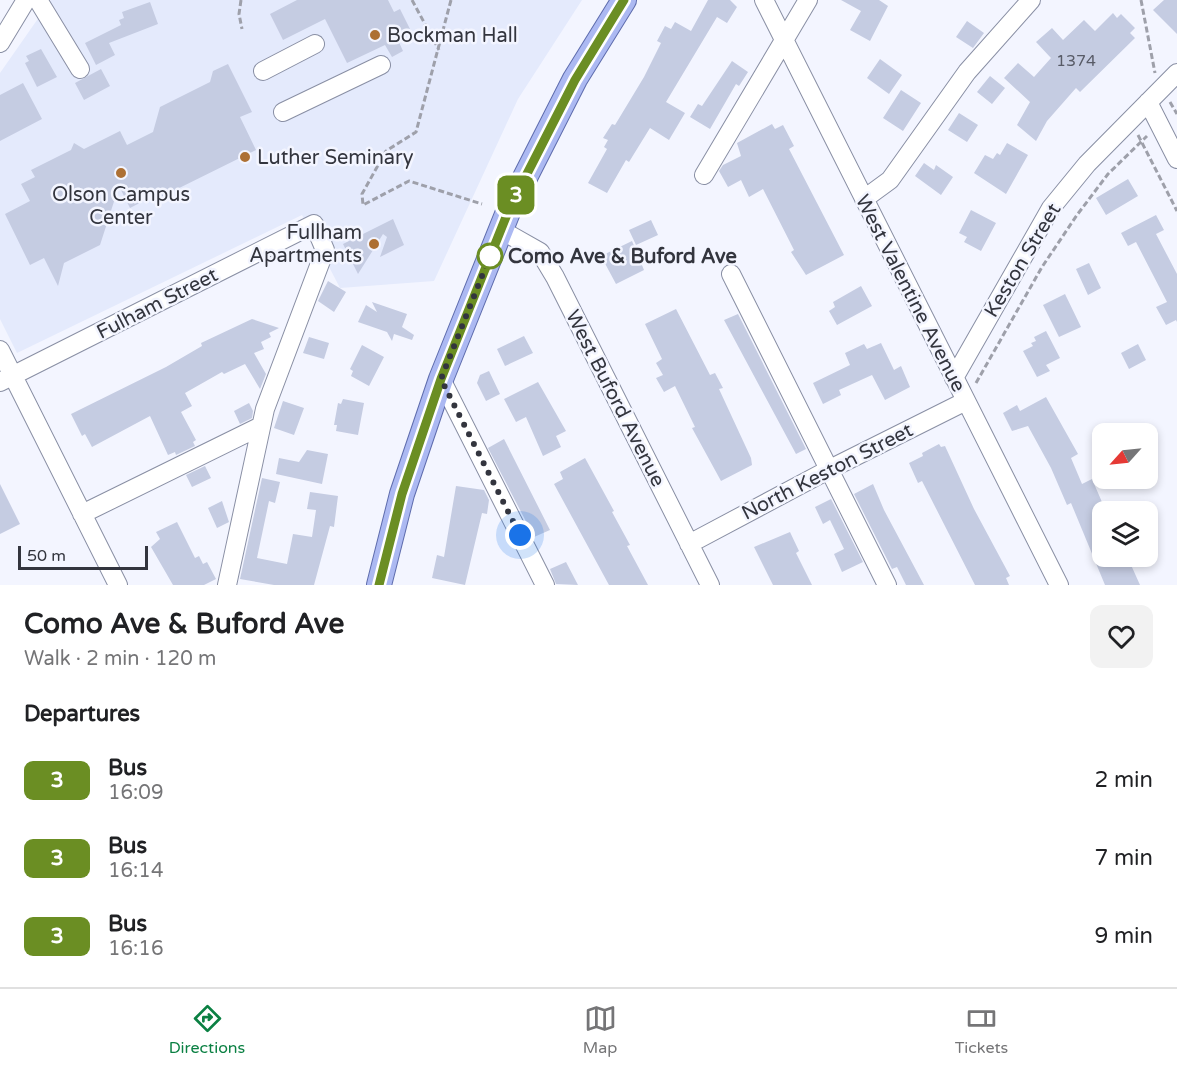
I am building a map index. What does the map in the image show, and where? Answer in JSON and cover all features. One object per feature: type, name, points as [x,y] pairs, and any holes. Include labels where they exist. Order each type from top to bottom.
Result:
[{"type":"main road","points":[[379,585],[402,494],[441,379],[501,230],[575,80],[624,0]]},
{"type":"street","points":[[0,42],[26,0]]},
{"type":"street","points":[[38,0],[80,69]]},
{"type":"street","name":"West Valentine Avenue","points":[[764,0],[954,378],[969,393],[1059,585]]},
{"type":"street","points":[[704,175],[808,0]]},
{"type":"street","points":[[864,199],[890,180],[967,72],[1031,0]]},
{"type":"street","points":[[263,70],[315,44]]},
{"type":"street","points":[[284,112],[381,65]]},
{"type":"street","name":"Keston Street","points":[[954,378],[1041,222],[1087,164],[1177,73]]},
{"type":"street","points":[[1148,102],[1177,159]]},
{"type":"street","name":"Fulham Street","points":[[6,378],[314,224],[325,250],[261,426]]},
{"type":"street","name":"West Buford Avenue","points":[[501,230],[540,252],[555,277],[710,585]]},
{"type":"street","points":[[731,274],[887,585]]},
{"type":"street","points":[[0,350],[6,378],[82,514],[118,585]]},
{"type":"street","points":[[441,379],[541,581]]},
{"type":"street","name":"North Keston Street","points":[[689,544],[969,393]]},
{"type":"street","points":[[82,514],[261,426]]},
{"type":"street","points":[[227,585],[261,426]]},
{"type":"path","points":[[241,0],[239,14],[242,29]]},
{"type":"path","points":[[412,0],[439,50]]},
{"type":"path","points":[[451,0],[416,132],[386,151],[362,194],[363,205],[409,181],[482,204]]},
{"type":"path","points":[[1142,0],[1154,71],[1177,114]]},
{"type":"path","points":[[1138,134],[1177,211]]},
{"type":"path","points":[[969,393],[977,383],[1042,267],[1077,215],[1108,174],[1147,136]]},
{"type":"shaded area","name":"Luther Seminary","points":[[51,0],[582,0],[518,99],[434,281],[340,288],[302,215],[17,353],[0,319],[0,73]]},
{"type":"building","name":"Bockman Hall","points":[[297,0],[388,0],[394,12],[400,9],[411,31],[397,38],[403,51],[392,57],[385,45],[347,63],[325,19],[283,40],[270,14]]},
{"type":"building","points":[[708,0],[730,0],[737,7],[727,23],[717,17],[666,102],[685,113],[669,140],[650,128],[629,162],[626,160],[607,193],[588,183],[607,149],[604,147],[608,140],[603,138],[612,124],[615,125],[644,77],[661,43],[657,41],[665,26],[671,29],[675,22],[691,31]]},
{"type":"building","points":[[841,0],[879,0],[888,6],[870,41],[850,30],[861,11]]},
{"type":"building","points":[[1164,0],[1177,0],[1177,34],[1153,10]]},
{"type":"building","points":[[150,2],[158,24],[109,43],[115,55],[96,65],[85,43],[121,25],[119,20],[124,18],[122,12]]},
{"type":"building","points":[[1113,13],[1117,18],[1121,14],[1135,28],[1130,33],[1135,38],[1080,92],[1076,88],[1047,121],[1036,141],[1017,125],[1030,102],[1004,78],[1018,63],[1034,77],[1051,58],[1036,42],[1052,28],[1063,40],[1084,20],[1095,31]]},
{"type":"building","points":[[967,21],[984,33],[973,48],[956,37]]},
{"type":"building","points":[[41,49],[57,77],[37,87],[25,63],[29,61],[26,56]]},
{"type":"building","points":[[880,59],[902,75],[889,94],[867,78]]},
{"type":"building","points":[[732,61],[748,72],[739,86],[736,84],[710,129],[690,117],[698,104],[702,106]]},
{"type":"building","name":"Olson Campus Center","points":[[228,64],[252,112],[240,117],[256,150],[161,197],[155,195],[130,208],[119,186],[100,245],[64,263],[58,286],[44,258],[30,265],[5,214],[30,201],[21,184],[35,177],[31,170],[71,150],[74,143],[84,149],[120,131],[127,145],[153,132],[160,107],[210,82],[213,71]]},
{"type":"building","points":[[101,69],[110,86],[84,100],[75,83]]},
{"type":"building","points":[[990,76],[1005,88],[992,104],[977,92]]},
{"type":"building","points":[[23,83],[42,119],[0,141],[0,95]]},
{"type":"building","points":[[901,90],[921,103],[903,131],[883,118]]},
{"type":"building","points":[[959,113],[978,125],[967,142],[948,130]]},
{"type":"building","points":[[772,124],[775,129],[783,125],[794,146],[789,149],[844,255],[806,275],[791,252],[794,250],[763,189],[749,197],[741,180],[728,187],[719,171],[723,165],[741,156],[737,143]]},
{"type":"building","points":[[1007,143],[1028,155],[1006,194],[974,173],[985,155],[993,159],[997,153],[1000,155]]},
{"type":"building","points":[[924,163],[934,170],[936,165],[953,177],[941,195],[915,176]]},
{"type":"building","points":[[1128,179],[1138,196],[1106,215],[1096,198]]},
{"type":"building","points":[[971,210],[996,223],[981,251],[964,242],[967,237],[959,233]]},
{"type":"building","points":[[1156,215],[1164,230],[1156,234],[1177,274],[1177,322],[1176,320],[1166,325],[1156,307],[1167,302],[1136,242],[1128,246],[1121,233]]},
{"type":"building","name":"Fullham Apartments","points":[[393,219],[404,245],[380,257],[387,237],[383,234],[358,274],[343,244]]},
{"type":"building","points":[[651,220],[658,235],[636,245],[629,230]]},
{"type":"building","points":[[632,241],[644,270],[616,284],[601,256]]},
{"type":"building","points":[[1089,263],[1101,288],[1088,295],[1076,269]]},
{"type":"building","points":[[328,281],[346,292],[334,312],[318,301]]},
{"type":"building","points":[[861,286],[872,306],[837,325],[829,311],[835,307],[833,302]]},
{"type":"building","points":[[1065,294],[1081,327],[1059,337],[1043,305]]},
{"type":"building","points":[[372,302],[407,314],[402,327],[414,335],[412,340],[394,334],[392,341],[387,332],[358,322],[366,305],[377,312]]},
{"type":"building","points":[[676,309],[710,375],[715,373],[723,388],[719,389],[751,458],[752,465],[721,481],[692,428],[695,427],[675,386],[664,392],[656,378],[663,375],[656,363],[662,359],[645,324]]},
{"type":"building","points":[[738,314],[806,449],[796,454],[724,320]]},
{"type":"building","points":[[252,319],[279,328],[269,333],[271,337],[261,342],[264,349],[254,353],[266,374],[260,389],[245,364],[224,374],[222,372],[185,393],[192,406],[181,412],[196,440],[193,442],[195,446],[176,455],[175,452],[168,455],[150,416],[92,447],[85,434],[82,436],[71,414],[166,367],[202,346],[201,343]]},
{"type":"building","points":[[1046,331],[1060,358],[1046,365],[1050,371],[1037,377],[1023,351],[1033,346],[1031,343],[1036,341],[1034,337]]},
{"type":"building","points":[[524,336],[533,353],[505,366],[497,349]]},
{"type":"building","points":[[309,337],[329,343],[324,359],[303,353]]},
{"type":"building","points":[[881,343],[894,370],[901,366],[910,387],[885,400],[872,375],[839,390],[841,395],[823,404],[813,383],[850,365],[845,353],[864,344],[867,349]]},
{"type":"building","points":[[1138,344],[1146,360],[1129,369],[1121,353]]},
{"type":"building","points":[[362,345],[384,357],[369,386],[351,376],[353,371],[350,369]]},
{"type":"building","points":[[489,371],[500,394],[486,401],[477,383],[480,375]]},
{"type":"building","points":[[538,382],[566,431],[556,436],[561,447],[543,456],[526,417],[516,422],[504,399]]},
{"type":"building","points":[[1046,397],[1078,454],[1071,458],[1082,484],[1092,479],[1092,489],[1096,489],[1102,501],[1092,501],[1092,554],[1071,503],[1067,505],[1051,468],[1028,426],[1012,431],[1003,413],[1017,405],[1020,411]]},
{"type":"building","points":[[343,399],[364,403],[358,435],[336,431],[337,425],[334,425],[338,403],[341,404]]},
{"type":"building","points":[[283,401],[304,408],[294,435],[274,428]]},
{"type":"building","points":[[249,403],[253,411],[252,418],[240,424],[234,411]]},
{"type":"building","points":[[504,439],[550,530],[534,537],[488,448]]},
{"type":"building","points":[[939,444],[941,447],[945,446],[974,509],[1010,576],[1006,578],[1009,585],[975,585],[922,481],[918,483],[909,463]]},
{"type":"building","points":[[307,450],[328,454],[322,484],[276,474],[279,458],[299,462]]},
{"type":"building","points":[[585,458],[614,511],[612,512],[630,545],[627,546],[648,585],[609,585],[554,484],[563,479],[560,472]]},
{"type":"building","points":[[205,466],[211,478],[192,487],[186,475]]},
{"type":"building","points":[[262,478],[280,482],[275,503],[269,501],[257,558],[287,564],[293,534],[312,537],[316,510],[307,509],[310,492],[338,496],[334,527],[330,526],[314,585],[274,585],[240,579]]},
{"type":"building","points":[[0,484],[20,524],[0,534]]},
{"type":"building","points":[[873,484],[884,510],[924,585],[906,585],[897,567],[892,569],[854,494]]},
{"type":"building","points":[[456,486],[484,490],[489,500],[487,514],[482,513],[465,585],[432,578],[437,555],[444,557]]},
{"type":"building","points":[[831,499],[863,562],[842,572],[834,554],[844,549],[830,520],[823,524],[815,507]]},
{"type":"building","points":[[222,501],[229,522],[217,528],[208,508]]},
{"type":"building","points":[[177,522],[195,558],[199,556],[203,564],[207,562],[216,579],[204,585],[173,585],[151,547],[160,539],[156,532]]},
{"type":"building","points":[[790,532],[799,551],[796,553],[812,585],[773,585],[754,547]]},
{"type":"building","points":[[566,562],[578,585],[556,584],[550,569]]},
{"type":"building","points":[[1098,567],[1132,567],[1140,585],[1105,585]]},
{"type":"bus line","name":"3","points":[[379,585],[402,494],[441,379],[510,207],[575,80],[624,0]]},
{"type":"place","name":"Bockman Hall","points":[[375,35]]},
{"type":"place","name":"Luther Seminary","points":[[245,157]]},
{"type":"place","name":"Olson Campus Center","points":[[121,173]]},
{"type":"place","name":"Fullham Apartments","points":[[374,244]]},
{"type":"place","name":"Como Ave & Buford Ave","points":[[490,256]]},
{"type":"route","points":[[490,256],[441,379],[520,535]]}]
